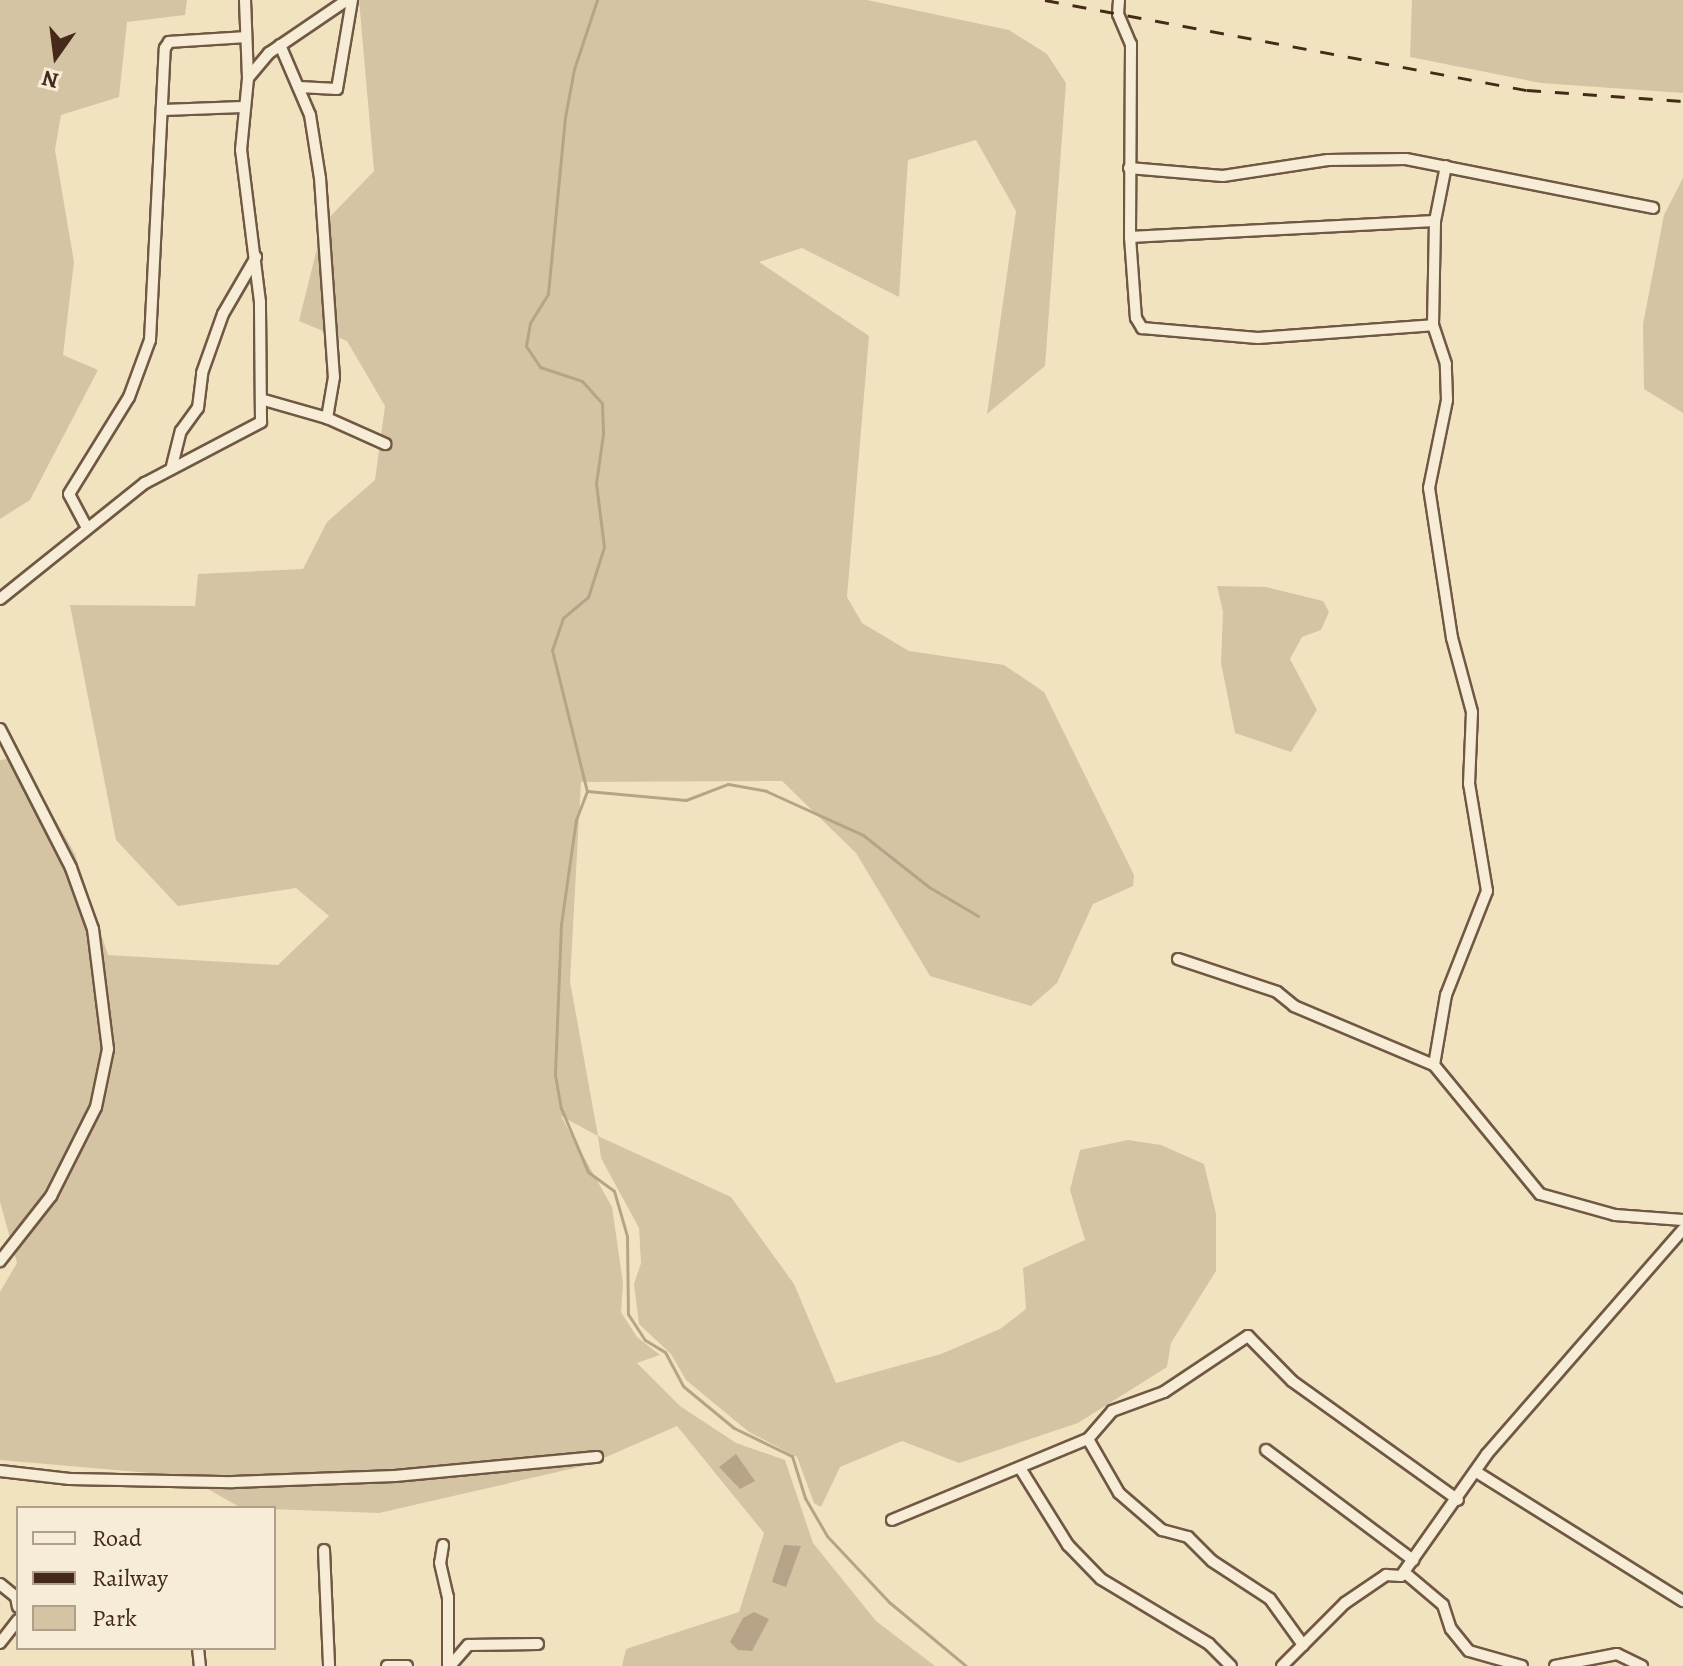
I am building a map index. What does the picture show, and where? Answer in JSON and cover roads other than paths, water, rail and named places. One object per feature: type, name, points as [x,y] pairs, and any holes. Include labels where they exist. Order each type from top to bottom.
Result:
[{"type":"street","points":[[0,599],[87,528],[172,466],[261,422],[264,400],[257,255],[241,150],[248,78],[245,0]]},
{"type":"street","points":[[248,78],[280,45],[349,0]]},
{"type":"street","points":[[299,87],[337,89],[349,0]]},
{"type":"street","points":[[1119,0],[1118,14],[1131,44],[1130,237],[1136,318],[1147,329],[1258,338],[1433,325]]},
{"type":"street","points":[[87,528],[69,494],[129,397],[150,340],[166,45],[246,37]]},
{"type":"street","points":[[280,45],[312,125],[329,247],[334,377],[327,418]]},
{"type":"street","points":[[162,110],[244,107]]},
{"type":"street","points":[[1129,168],[1230,175],[1363,157],[1446,166],[1653,208]]},
{"type":"street","points":[[1434,1065],[1446,995],[1487,891],[1469,784],[1472,712],[1452,638],[1429,488],[1447,400],[1446,364],[1433,325],[1435,221],[1446,166]]},
{"type":"street","points":[[1130,237],[1435,221]]},
{"type":"street","points":[[172,466],[181,431],[198,408],[202,373],[223,314],[257,255]]},
{"type":"street","points":[[264,400],[327,418],[385,444]]},
{"type":"street","points":[[0,729],[71,868],[93,929],[108,1049],[96,1107],[51,1196],[0,1261]]},
{"type":"street","points":[[1178,959],[1277,992],[1294,1006],[1434,1065],[1536,1191],[1615,1215],[1683,1220]]},
{"type":"street","points":[[1282,1666],[1345,1603],[1386,1575],[1396,1579],[1404,1572],[1478,1473],[1487,1454],[1574,1350],[1683,1229]]},
{"type":"street","points":[[892,1520],[1088,1439],[1112,1411],[1164,1392],[1248,1336],[1292,1381],[1458,1500]]},
{"type":"street","points":[[1088,1439],[1119,1493],[1162,1530],[1188,1537],[1212,1561],[1270,1599],[1303,1645]]},
{"type":"street","points":[[1266,1450],[1413,1560]]},
{"type":"street","points":[[0,1471],[70,1479],[233,1482],[395,1476],[597,1457]]},
{"type":"street","points":[[1020,1468],[1068,1545],[1101,1579],[1209,1644],[1231,1666]]},
{"type":"street","points":[[1478,1473],[1683,1601]]},
{"type":"street","points":[[443,1545],[449,1666]]},
{"type":"street","points":[[324,1550],[329,1666]]},
{"type":"street","points":[[1404,1572],[1443,1605],[1451,1629],[1469,1651],[1488,1663],[1522,1666]]},
{"type":"street","points":[[0,1584],[16,1597]]},
{"type":"street","points":[[0,1643],[16,1623]]},
{"type":"street","points":[[449,1666],[468,1645],[538,1644]]},
{"type":"street","points":[[1555,1666],[1617,1654],[1642,1666]]},
{"type":"street","points":[[387,1666],[407,1666]]},
{"type":"waterway","points":[[597,0],[574,69],[565,117],[548,294],[530,323],[526,346],[540,367],[582,381],[602,403],[603,434],[596,483],[604,547],[588,597],[563,618],[552,650],[587,791],[576,819],[561,924],[555,1075],[561,1108],[588,1172],[614,1191],[627,1236],[628,1314],[645,1340],[665,1352],[683,1386],[734,1428],[792,1456],[805,1498],[827,1536],[889,1602],[966,1666]]},
{"type":"waterway","points":[[587,791],[686,800],[728,784],[766,791],[863,835],[929,887],[978,916]]},
{"type":"railway","points":[[1045,0],[1527,90],[1683,101]]}]
